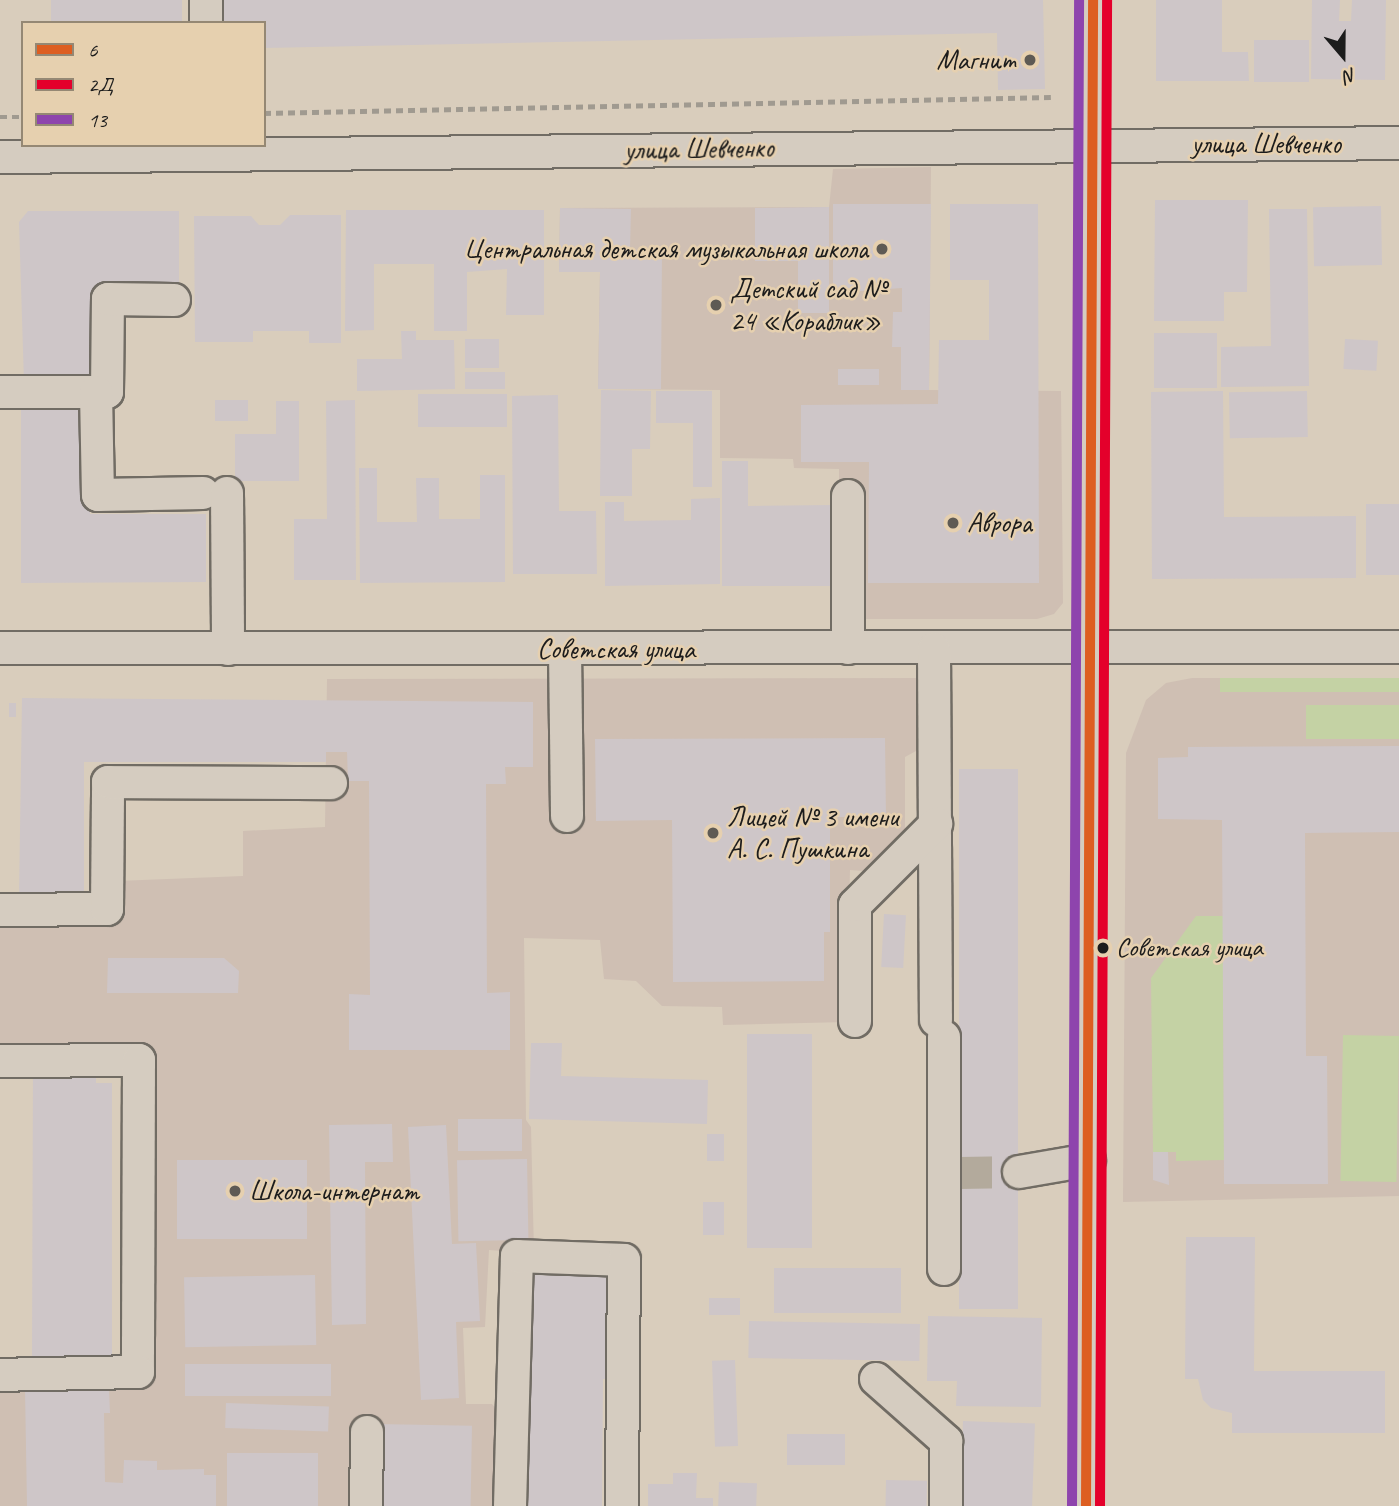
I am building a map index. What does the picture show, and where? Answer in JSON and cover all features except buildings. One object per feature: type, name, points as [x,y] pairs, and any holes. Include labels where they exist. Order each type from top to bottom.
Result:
[{"type":"street","points":[[206,0],[206,21]]},
{"type":"street","points":[[1086,1506],[1093,0]]},
{"type":"street","name":"улица Шевченко","points":[[0,157],[209,150],[1399,143]]},
{"type":"street","points":[[0,392],[107,391],[108,299],[174,300]]},
{"type":"street","points":[[96,392],[98,495],[215,493],[228,649]]},
{"type":"street","points":[[848,496],[848,648]]},
{"type":"street","name":"Советская улица","points":[[0,648],[1399,647]]},
{"type":"street","points":[[565,649],[567,816]]},
{"type":"street","points":[[934,649],[940,1028],[952,1166],[944,1269]]},
{"type":"street","points":[[0,910],[107,909],[108,782],[331,783]]},
{"type":"street","points":[[855,1021],[855,905],[936,824]]},
{"type":"street","points":[[0,1061],[139,1060],[138,1371],[0,1375]]},
{"type":"street","points":[[1019,1172],[1089,1160]]},
{"type":"street","points":[[510,1506],[517,1256],[624,1260],[622,1506]]},
{"type":"street","points":[[876,1379],[946,1441],[946,1506]]},
{"type":"street","points":[[366,1506],[367,1432]]},
{"type":"path","points":[[266,113],[1051,97]]},
{"type":"path","points":[[0,117],[21,117]]},
{"type":"shaded area","points":[[931,167],[929,390],[1061,391],[1063,603],[1054,614],[1037,619],[839,619],[839,469],[794,468],[793,459],[720,458],[720,390],[598,389],[600,272],[559,272],[560,208],[829,207],[833,169]]},
{"type":"shaded area","points":[[924,678],[925,746],[905,757],[905,874],[850,870],[846,1022],[723,1025],[722,1007],[662,1006],[636,981],[604,979],[600,940],[524,938],[526,1120],[531,1127],[534,1253],[489,1250],[485,1327],[463,1328],[466,1404],[492,1404],[507,1422],[505,1506],[0,1506],[0,1381],[146,1377],[147,1044],[0,1045],[0,919],[120,916],[117,881],[243,876],[243,831],[325,827],[327,679]]},
{"type":"shaded area","points":[[1192,678],[1399,678],[1399,1196],[1123,1202],[1126,753],[1146,700],[1166,683]]},
{"type":"green space","points":[[1220,678],[1399,678],[1399,692],[1220,692]]},
{"type":"green space","points":[[1306,705],[1399,705],[1399,739],[1306,739]]},
{"type":"green space","points":[[1196,916],[1223,916],[1224,1160],[1176,1161],[1176,1152],[1153,1152],[1151,978]]},
{"type":"green space","points":[[1343,1035],[1399,1036],[1396,1182],[1340,1181]]},
{"type":"tunnel","points":[[960,1173],[1019,1172]]},
{"type":"transit line","name":"13","points":[[1072,1506],[1079,0]]},
{"type":"transit line","name":"6","points":[[1086,1506],[1093,0]]},
{"type":"transit line","name":"2Д","points":[[1100,1506],[1107,0]]},
{"type":"place","name":"Магнит","points":[[1030,60]]},
{"type":"place","name":"Центральная детская музыкальная школа","points":[[882,249]]},
{"type":"place","name":"Детский сад № 24 «Кораблик»","points":[[716,305]]},
{"type":"place","name":"Аврора","points":[[953,523]]},
{"type":"place","name":"Лицей № 3 имени А. С. Пушкина","points":[[713,833]]},
{"type":"place","name":"Советская улица","points":[[1103,948]]},
{"type":"place","name":"Школа-интернат","points":[[235,1191]]}]
